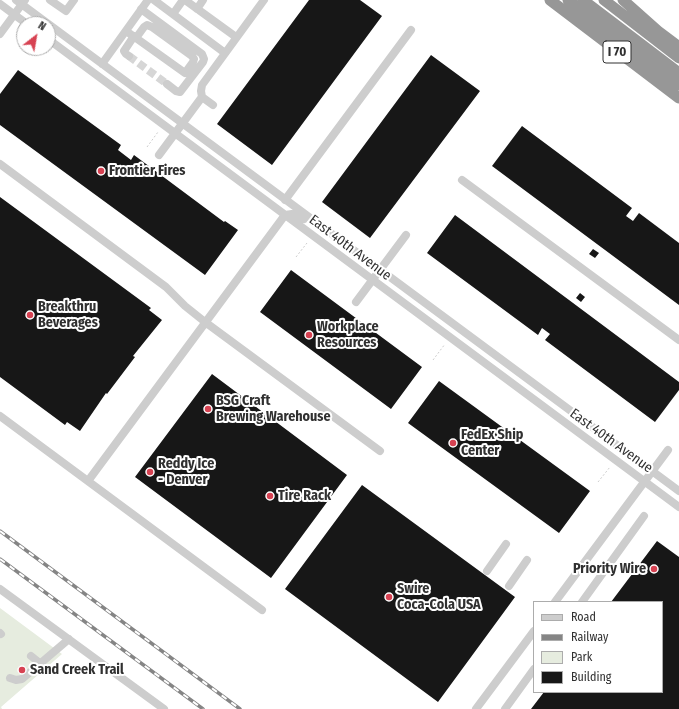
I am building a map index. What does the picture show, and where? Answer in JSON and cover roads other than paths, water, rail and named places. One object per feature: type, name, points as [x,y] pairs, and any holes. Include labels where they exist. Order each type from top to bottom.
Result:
[{"type":"highway","points":[[568,0],[679,84]]},
{"type":"highway","points":[[583,0],[679,73]]},
{"type":"highway","name":"I 70","points":[[604,0],[679,58]]},
{"type":"highway","points":[[623,0],[658,31],[679,47]]},
{"type":"highway","name":"I 70","points":[[551,2],[679,98]]},
{"type":"street","points":[[50,0],[66,11],[74,0]]},
{"type":"street","points":[[102,64],[148,0]]},
{"type":"street","points":[[154,0],[225,53]]},
{"type":"street","points":[[172,14],[184,0],[236,37]]},
{"type":"street","points":[[197,9],[203,0]]},
{"type":"street","points":[[214,105],[202,97],[202,85],[264,0]]},
{"type":"street","name":"East 40th Avenue","points":[[0,34],[14,15],[21,1],[102,64],[679,491]]},
{"type":"street","points":[[0,4],[14,15]]},
{"type":"street","points":[[141,9],[202,54],[204,59],[180,92],[176,91],[167,84]]},
{"type":"street","points":[[126,31],[135,37],[185,73],[194,62],[192,56],[147,25],[144,27],[135,37],[124,50],[129,56]]},
{"type":"street","points":[[285,200],[411,30]]},
{"type":"street","name":"East 40th Avenue","points":[[56,45],[679,507]]},
{"type":"street","points":[[159,155],[202,97]]},
{"type":"street","points":[[0,164],[166,287],[185,306],[205,322],[380,451]]},
{"type":"street","points":[[462,180],[679,340]]},
{"type":"street","points":[[88,481],[286,215],[296,215],[324,229]]},
{"type":"street","points":[[356,302],[406,235]]},
{"type":"street","points":[[0,416],[262,610]]},
{"type":"street","points":[[556,601],[668,450]]},
{"type":"street","points":[[583,601],[644,516]]},
{"type":"street","points":[[487,572],[506,544]]},
{"type":"street","points":[[509,586],[527,560]]},
{"type":"street","points":[[0,589],[164,709]]},
{"type":"street","points":[[476,709],[533,632]]},
{"type":"street","points":[[10,678],[22,680],[69,639]]},
{"type":"street","points":[[30,656],[41,664]]},
{"type":"street","points":[[505,709],[533,670]]},
{"type":"tunnel","points":[[129,56],[167,84]]},
{"type":"railway","points":[[0,531],[240,709]]},
{"type":"railway","points":[[0,559],[203,709]]},
{"type":"place","name":"Frontier Fires","points":[[101,171]]},
{"type":"place","name":"Breakthru Beverages","points":[[30,315]]},
{"type":"place","name":"Workplace Resources","points":[[309,335]]},
{"type":"place","name":"BSG Craft Brewing Warehouse","points":[[208,409]]},
{"type":"place","name":"FedEx Ship Center","points":[[453,443]]},
{"type":"place","name":"Reddy Ice - Denver","points":[[150,472]]},
{"type":"place","name":"Tire Rack","points":[[270,496]]},
{"type":"place","name":"Priority Wire","points":[[654,569]]},
{"type":"place","name":"Swire Coca-Cola USA","points":[[389,597]]},
{"type":"place","name":"Sand Creek Trail","points":[[22,670]]}]
